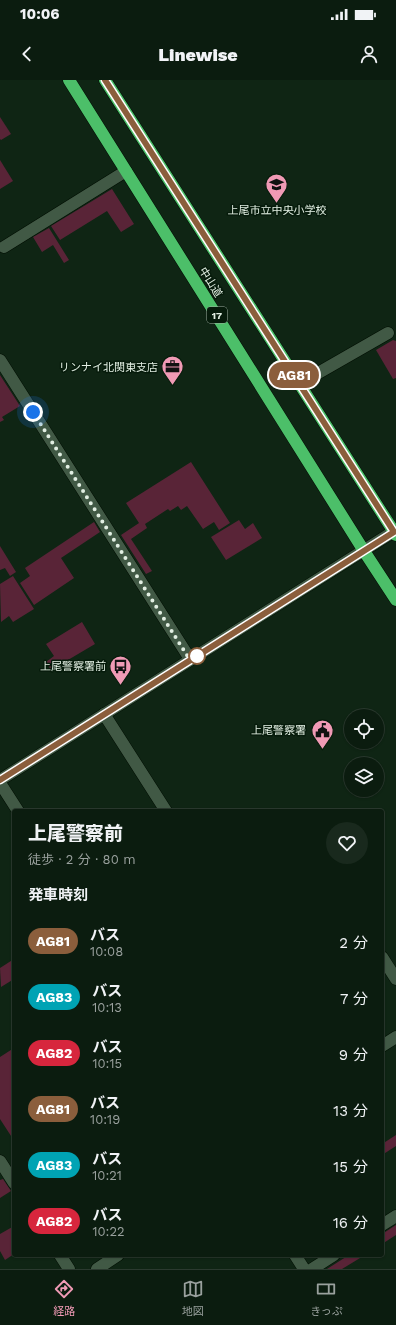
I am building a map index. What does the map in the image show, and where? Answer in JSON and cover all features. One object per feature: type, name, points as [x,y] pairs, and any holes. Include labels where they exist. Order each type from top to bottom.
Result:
[{"type":"highway","name":"中山道","points":[[70,80],[396,600]]},
{"type":"highway","name":"中山道","points":[[105,80],[395,532]]},
{"type":"street","points":[[4,247],[126,170]]},
{"type":"street","points":[[299,384],[388,333]]},
{"type":"street","points":[[0,360],[190,660]]},
{"type":"street","points":[[17,809],[0,781],[104,714],[395,532]]},
{"type":"street","points":[[104,714],[165,809]]},
{"type":"street","points":[[384,960],[396,979]]},
{"type":"street","points":[[384,1045],[396,1037]]},
{"type":"street","points":[[0,1161],[12,1179]]},
{"type":"street","points":[[384,1224],[396,1216]]},
{"type":"street","points":[[61,1257],[69,1269]]},
{"type":"street","points":[[96,1269],[115,1257]]},
{"type":"street","points":[[296,1257],[304,1269]]},
{"type":"street","points":[[312,1269],[331,1257]]},
{"type":"shaded area","points":[[0,117],[11,134],[1,140],[0,139]]},
{"type":"shaded area","points":[[0,160],[13,181],[0,189]]},
{"type":"shaded area","points":[[112,189],[134,224],[121,232],[107,211],[60,240],[51,226]]},
{"type":"shaded area","points":[[49,228],[69,260],[64,263],[53,245],[42,252],[33,237]]},
{"type":"shaded area","points":[[393,340],[396,341],[396,378],[393,379],[376,350]]},
{"type":"shaded area","points":[[0,375],[20,406],[2,417],[4,420],[0,422]]},
{"type":"shaded area","points":[[191,462],[230,523],[219,530],[214,522],[203,529],[187,506],[181,510],[178,506],[170,511],[168,509],[145,524],[147,528],[131,539],[152,571],[146,574],[121,535],[139,523],[126,503]]},
{"type":"shaded area","points":[[239,520],[245,529],[253,523],[262,538],[226,560],[211,537]]},
{"type":"shaded area","points":[[94,522],[100,532],[61,558],[74,578],[34,605],[20,583],[30,576],[25,568]]},
{"type":"shaded area","points":[[0,546],[16,572],[10,576],[5,568],[0,570]]},
{"type":"shaded area","points":[[13,576],[34,609],[13,622],[9,616],[1,622],[0,584]]},
{"type":"shaded area","points":[[82,622],[95,644],[51,670],[46,662],[54,656],[46,644]]},
{"type":"shaded area","points":[[12,960],[12,980],[1,987],[0,968]]},
{"type":"shaded area","points":[[12,1049],[12,1137],[0,1119],[0,1057]]},
{"type":"shaded area","points":[[396,1135],[396,1146],[384,1154],[384,1143]]},
{"type":"shaded area","points":[[3,1179],[11,1191],[0,1198],[0,1180]]},
{"type":"shaded area","points":[[396,1225],[396,1235],[384,1243],[384,1233]]},
{"type":"shaded area","points":[[12,1227],[12,1255],[5,1260],[0,1251],[0,1234]]},
{"type":"shaded area","points":[[346,1257],[362,1257],[342,1269],[327,1269]]},
{"type":"bus line","name":"AG81","points":[[0,780],[394,532],[105,80]]},
{"type":"place","name":"上尾市立中央小学校","points":[[277,204]]},
{"type":"place","name":"リンナイ北関東支店","points":[[173,386]]},
{"type":"place","name":"上尾警察署前","points":[[121,686]]},
{"type":"place","name":"上尾警察署","points":[[322,750]]},
{"type":"route","points":[[33,412],[190,660],[197,656]]}]
